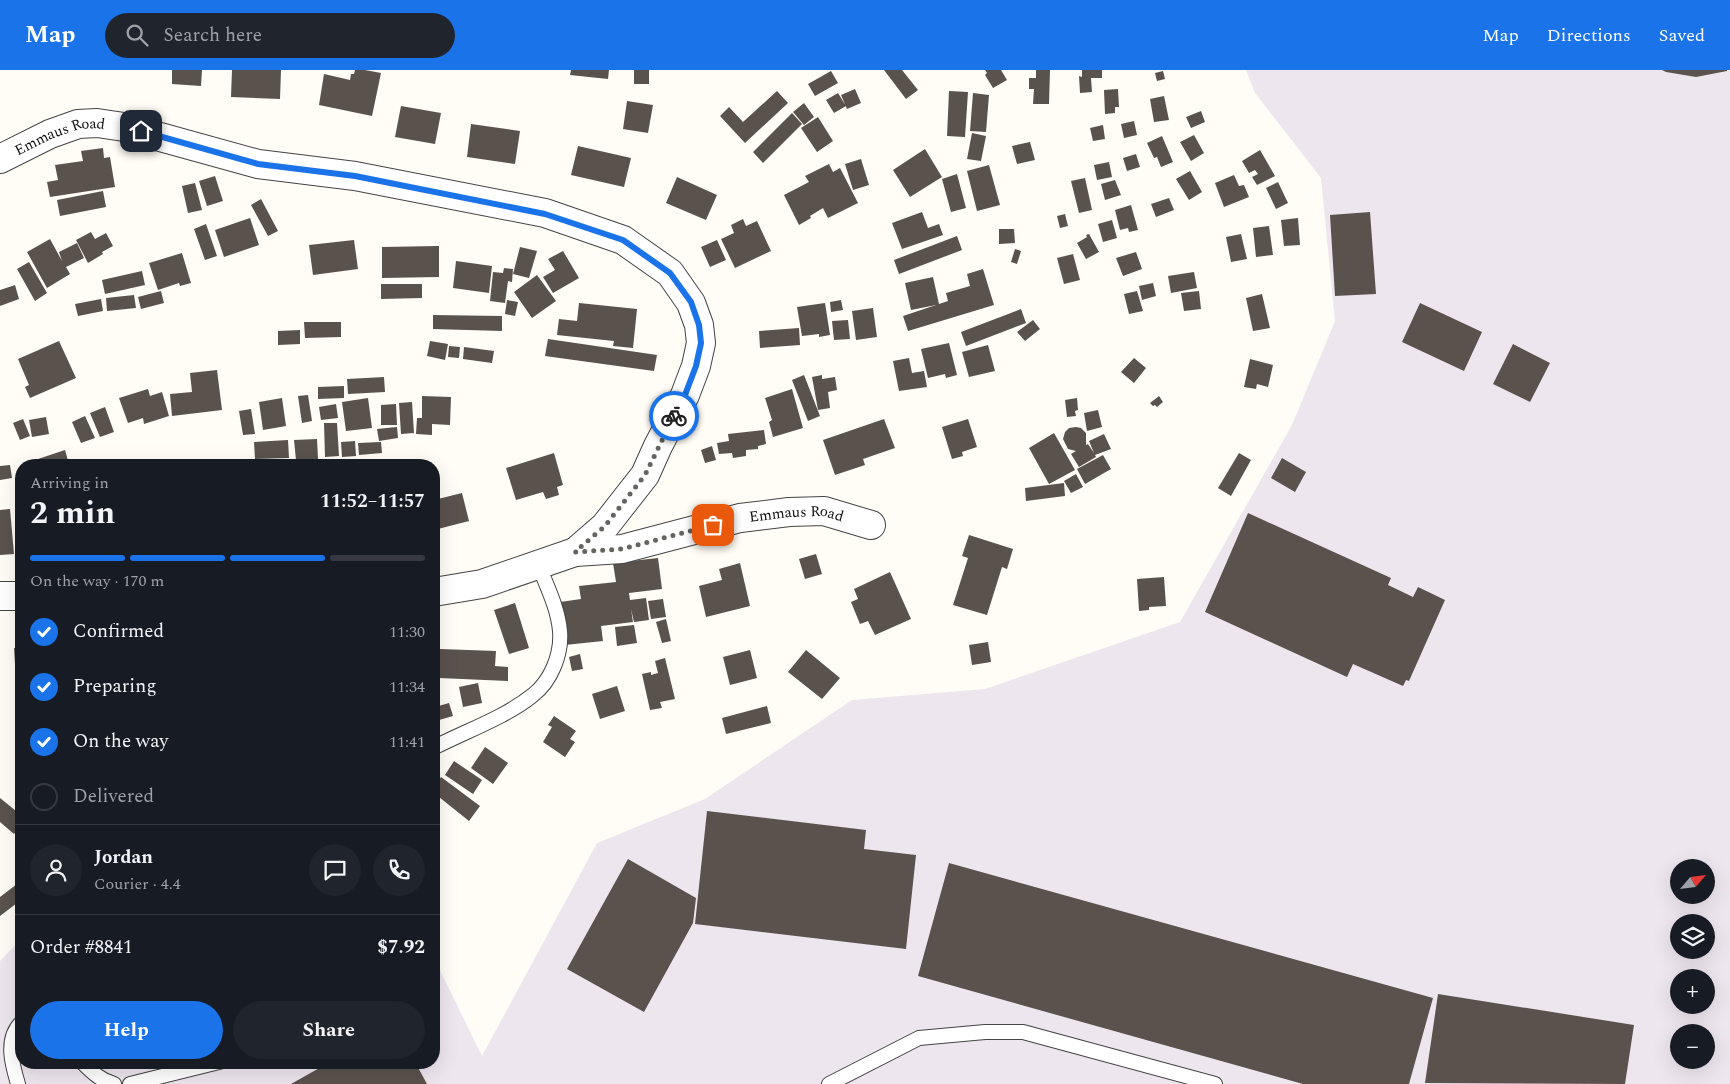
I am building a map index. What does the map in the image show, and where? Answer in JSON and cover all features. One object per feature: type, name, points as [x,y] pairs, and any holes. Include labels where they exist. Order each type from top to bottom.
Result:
[{"type":"street","name":"Emmaus Road","points":[[0,159],[50,134],[78,124],[97,123],[124,127],[258,164],[355,176],[545,214],[623,240],[670,273],[691,302],[699,325],[701,343],[696,366],[685,395],[645,475],[605,526],[575,552]]},
{"type":"street","name":"Emmaus Road","points":[[440,591],[482,584],[539,566],[575,552],[622,549],[740,518],[789,512],[824,511],[871,525]]},
{"type":"street","points":[[0,596],[15,596]]},
{"type":"lane","points":[[440,745],[508,711],[534,694],[549,676],[560,652],[560,632],[556,610],[539,566]]},
{"type":"lane","points":[[15,1030],[12,1034],[11,1050],[18,1084]]},
{"type":"lane","points":[[829,1084],[919,1038],[985,1032],[1023,1032],[1216,1084]]},
{"type":"lane","points":[[88,1069],[94,1075],[114,1084]]},
{"type":"lane","points":[[130,1084],[191,1069]]},
{"type":"shaded area","points":[[1246,70],[1730,70],[1730,1084],[0,1084],[0,961],[15,945],[15,1069],[440,1069],[440,970],[482,1056],[597,843],[705,799],[852,700],[985,689],[1180,622],[1292,425],[1335,321],[1321,178],[1255,93]]},
{"type":"building","points":[[172,70],[202,70],[201,86],[172,84]]},
{"type":"building","points":[[232,70],[281,70],[280,99],[231,97]]},
{"type":"building","points":[[355,70],[381,73],[372,116],[319,105],[324,74],[350,80],[351,74],[354,74]]},
{"type":"building","points":[[571,70],[609,70],[608,79],[570,75]]},
{"type":"building","points":[[634,70],[649,70],[649,84],[634,84]]},
{"type":"building","points":[[884,70],[902,70],[918,90],[906,99]]},
{"type":"building","points":[[985,70],[1001,70],[1007,80],[993,88],[985,75],[987,73]]},
{"type":"building","points":[[1036,70],[1050,70],[1049,104],[1033,104],[1034,89],[1029,89],[1029,78],[1036,78]]},
{"type":"building","points":[[1082,70],[1102,70],[1102,78],[1091,78],[1092,92],[1080,93],[1079,76],[1082,77]]},
{"type":"building","points":[[1662,70],[1727,70],[1727,71],[1696,77]]},
{"type":"building","points":[[831,71],[838,83],[815,96],[808,84]]},
{"type":"building","points":[[1163,71],[1165,79],[1157,81],[1155,73]]},
{"type":"building","points":[[855,89],[861,103],[847,109],[841,95]]},
{"type":"building","points":[[1118,89],[1119,107],[1115,107],[1115,113],[1105,114],[1104,90]]},
{"type":"building","points":[[777,91],[788,103],[745,143],[720,116],[729,107],[743,122]]},
{"type":"building","points":[[949,91],[968,92],[965,137],[947,136]]},
{"type":"building","points":[[838,93],[846,106],[834,113],[826,100]]},
{"type":"building","points":[[973,93],[989,95],[986,132],[970,131]]},
{"type":"building","points":[[1164,96],[1169,120],[1154,122],[1150,99]]},
{"type":"building","points":[[627,101],[653,105],[648,133],[623,129]]},
{"type":"building","points":[[804,103],[814,117],[804,125],[793,112]]},
{"type":"building","points":[[401,106],[441,113],[435,144],[395,137]]},
{"type":"building","points":[[1201,111],[1205,122],[1191,128],[1186,117]]},
{"type":"building","points":[[792,113],[802,124],[763,163],[753,152]]},
{"type":"building","points":[[818,117],[833,141],[817,152],[801,128]]},
{"type":"building","points":[[1134,121],[1137,135],[1124,138],[1121,124]]},
{"type":"building","points":[[471,124],[520,131],[515,164],[467,157]]},
{"type":"building","points":[[1103,125],[1105,139],[1093,141],[1090,128]]},
{"type":"building","points":[[972,133],[986,136],[981,161],[967,159]]},
{"type":"building","points":[[1194,135],[1204,153],[1191,161],[1180,142]]},
{"type":"building","points":[[1162,136],[1173,162],[1161,167],[1157,157],[1154,158],[1147,143]]},
{"type":"building","points":[[1030,142],[1035,160],[1017,164],[1012,146]]},
{"type":"building","points":[[578,146],[631,158],[624,187],[571,175]]},
{"type":"building","points":[[103,148],[104,158],[110,157],[115,187],[50,197],[47,182],[58,180],[55,165],[83,161],[81,151]]},
{"type":"building","points":[[925,149],[942,177],[910,197],[893,170]]},
{"type":"building","points":[[1260,150],[1275,176],[1257,185],[1252,177],[1258,174],[1255,170],[1249,173],[1242,161]]},
{"type":"building","points":[[1136,154],[1140,167],[1127,171],[1123,158]]},
{"type":"building","points":[[861,159],[869,185],[853,190],[845,164]]},
{"type":"building","points":[[1109,162],[1112,177],[1097,180],[1094,165]]},
{"type":"building","points":[[829,164],[833,172],[840,168],[858,203],[828,218],[823,208],[799,225],[784,195],[809,182],[805,176]]},
{"type":"building","points":[[989,165],[1000,205],[977,211],[967,171]]},
{"type":"building","points":[[1190,171],[1202,192],[1189,200],[1176,179]]},
{"type":"building","points":[[957,174],[966,208],[951,212],[942,179]]},
{"type":"building","points":[[1234,175],[1239,186],[1244,185],[1249,197],[1224,207],[1215,183]]},
{"type":"building","points":[[215,176],[223,201],[207,206],[199,181]]},
{"type":"building","points":[[677,177],[717,195],[706,220],[666,203]]},
{"type":"building","points":[[1085,178],[1092,210],[1079,213],[1071,181]]},
{"type":"building","points":[[1115,180],[1121,195],[1105,200],[1101,184]]},
{"type":"building","points":[[1278,182],[1288,203],[1276,209],[1266,188]]},
{"type":"building","points":[[195,183],[202,210],[188,213],[182,186]]},
{"type":"building","points":[[103,191],[106,207],[60,216],[57,200]]},
{"type":"building","points":[[1169,198],[1174,210],[1156,217],[1151,204]]},
{"type":"building","points":[[261,199],[278,231],[268,236],[251,205]]},
{"type":"building","points":[[1131,205],[1138,230],[1129,232],[1128,228],[1120,230],[1115,210]]},
{"type":"building","points":[[922,212],[928,228],[939,224],[943,235],[902,249],[892,223]]},
{"type":"building","points":[[1370,212],[1376,294],[1335,296],[1330,215]]},
{"type":"building","points":[[1065,214],[1068,226],[1060,228],[1057,216]]},
{"type":"building","points":[[250,218],[259,245],[224,257],[215,230]]},
{"type":"building","points":[[1298,218],[1300,245],[1284,246],[1281,220]]},
{"type":"building","points":[[743,219],[746,226],[757,221],[771,251],[735,268],[721,239],[734,233],[731,225]]},
{"type":"building","points":[[1112,220],[1117,238],[1103,242],[1098,224]]},
{"type":"building","points":[[206,224],[217,256],[205,260],[194,229]]},
{"type":"building","points":[[1269,226],[1273,255],[1256,257],[1253,228]]},
{"type":"building","points":[[999,229],[1014,229],[1015,243],[999,244]]},
{"type":"building","points":[[91,232],[95,239],[106,233],[113,246],[88,263],[76,240]]},
{"type":"building","points":[[1089,234],[1099,252],[1086,259],[1077,243]]},
{"type":"building","points":[[1241,234],[1247,259],[1231,262],[1226,237]]},
{"type":"building","points":[[957,236],[962,250],[899,274],[894,260]]},
{"type":"building","points":[[50,239],[62,261],[59,252],[77,243],[84,258],[66,267],[70,274],[47,288],[27,252]]},
{"type":"building","points":[[354,240],[358,269],[313,275],[309,245]]},
{"type":"building","points":[[717,240],[726,260],[710,267],[701,247]]},
{"type":"building","points":[[439,246],[439,277],[382,278],[382,247]]},
{"type":"building","points":[[520,247],[537,251],[529,278],[513,274]]},
{"type":"building","points":[[1015,249],[1021,251],[1017,264],[1011,262]]},
{"type":"building","points":[[563,251],[579,278],[553,293],[543,277],[555,270],[548,259]]},
{"type":"building","points":[[1136,252],[1142,269],[1123,276],[1116,258]]},
{"type":"building","points":[[182,253],[191,283],[180,286],[179,283],[158,290],[149,263]]},
{"type":"building","points":[[1073,254],[1080,280],[1064,284],[1057,258]]},
{"type":"building","points":[[456,261],[492,266],[489,293],[453,288]]},
{"type":"building","points":[[29,262],[47,293],[35,301],[17,269]]},
{"type":"building","points":[[504,268],[513,269],[512,282],[508,281],[505,303],[490,301],[493,272],[503,273]]},
{"type":"building","points":[[983,269],[994,305],[908,331],[903,316],[936,305],[911,310],[905,283],[933,277],[939,304],[948,301],[946,293],[970,286],[967,274]]},
{"type":"building","points":[[142,271],[145,285],[105,294],[102,280]]},
{"type":"building","points":[[1194,272],[1197,288],[1171,293],[1168,276]]},
{"type":"building","points":[[537,275],[556,301],[532,318],[514,292]]},
{"type":"building","points":[[1153,283],[1156,296],[1142,300],[1139,286]]},
{"type":"building","points":[[381,284],[422,284],[422,298],[381,299]]},
{"type":"building","points":[[15,285],[19,299],[0,306],[0,290]]},
{"type":"building","points":[[161,291],[164,303],[141,309],[138,297]]},
{"type":"building","points":[[1137,291],[1143,311],[1129,314],[1124,294]]},
{"type":"building","points":[[1199,291],[1201,309],[1184,311],[1181,293]]},
{"type":"building","points":[[1262,294],[1270,328],[1253,331],[1246,298]]},
{"type":"building","points":[[134,295],[136,308],[107,311],[106,298]]},
{"type":"building","points":[[101,299],[103,311],[78,316],[75,304]]},
{"type":"building","points":[[507,300],[518,302],[515,316],[505,314]]},
{"type":"building","points":[[841,300],[843,310],[831,312],[830,302]]},
{"type":"building","points":[[579,303],[637,309],[633,348],[613,346],[614,341],[557,335],[559,319],[577,321]]},
{"type":"building","points":[[825,303],[830,335],[819,337],[819,334],[802,336],[797,307]]},
{"type":"building","points":[[1420,303],[1482,332],[1464,371],[1402,342]]},
{"type":"building","points":[[873,308],[877,337],[856,340],[852,311]]},
{"type":"building","points":[[1021,309],[1026,323],[966,346],[961,332]]},
{"type":"building","points":[[433,315],[502,316],[502,331],[433,329]]},
{"type":"building","points":[[848,320],[850,339],[834,340],[832,321]]},
{"type":"building","points":[[1033,320],[1040,329],[1025,341],[1017,332]]},
{"type":"building","points":[[304,322],[341,322],[341,337],[305,338]]},
{"type":"building","points":[[799,328],[800,345],[760,348],[759,331]]},
{"type":"building","points":[[300,330],[300,344],[278,345],[278,331]]},
{"type":"building","points":[[548,339],[657,355],[654,371],[545,356]]},
{"type":"building","points":[[59,341],[76,378],[30,398],[25,387],[29,385],[18,359]]},
{"type":"building","points":[[430,341],[448,344],[445,360],[427,356]]},
{"type":"building","points":[[949,343],[957,375],[946,378],[945,374],[928,378],[921,349]]},
{"type":"building","points":[[1513,344],[1550,363],[1530,402],[1493,384]]},
{"type":"building","points":[[988,345],[995,371],[969,377],[962,352]]},
{"type":"building","points":[[449,346],[460,347],[459,358],[448,357]]},
{"type":"building","points":[[464,347],[494,351],[492,363],[463,359]]},
{"type":"building","points":[[909,358],[912,373],[924,371],[927,387],[899,391],[893,361]]},
{"type":"building","points":[[1134,358],[1146,368],[1134,383],[1121,372]]},
{"type":"building","points":[[1250,359],[1273,365],[1268,387],[1257,384],[1256,389],[1244,387]]},
{"type":"building","points":[[217,370],[222,410],[172,416],[170,394],[192,392],[190,373]]},
{"type":"building","points":[[804,375],[820,416],[808,421],[792,380]]},
{"type":"building","points":[[822,375],[822,379],[835,377],[837,390],[828,392],[830,408],[818,410],[812,377]]},
{"type":"building","points":[[384,377],[385,392],[348,394],[347,379]]},
{"type":"building","points":[[344,386],[344,398],[318,399],[318,387]]},
{"type":"building","points":[[148,389],[150,396],[162,392],[169,416],[144,424],[143,418],[128,423],[119,398]]},
{"type":"building","points":[[792,389],[803,428],[773,437],[769,422],[772,420],[765,398]]},
{"type":"building","points":[[308,395],[312,421],[302,423],[298,396]]},
{"type":"building","points":[[422,396],[451,397],[450,425],[432,424],[432,435],[416,434],[417,418],[422,418]]},
{"type":"building","points":[[1159,396],[1163,402],[1157,407],[1153,406],[1150,403]]},
{"type":"building","points":[[282,398],[286,426],[263,430],[259,402]]},
{"type":"building","points":[[368,398],[372,428],[346,431],[342,402]]},
{"type":"building","points":[[1077,398],[1078,410],[1075,411],[1076,416],[1067,417],[1065,400]]},
{"type":"building","points":[[412,402],[414,433],[401,434],[399,403]]},
{"type":"building","points":[[336,404],[338,418],[321,420],[319,407]]},
{"type":"building","points":[[396,404],[397,425],[381,425],[381,405]]},
{"type":"building","points":[[105,407],[114,432],[100,437],[90,413]]},
{"type":"building","points":[[251,409],[255,434],[243,435],[239,411]]},
{"type":"building","points":[[1098,410],[1102,427],[1087,431],[1084,413]]},
{"type":"building","points":[[85,416],[95,438],[81,443],[72,422]]},
{"type":"building","points":[[46,417],[49,434],[32,437],[29,420]]},
{"type":"building","points":[[23,419],[30,436],[20,440],[13,423]]},
{"type":"building","points":[[884,419],[895,448],[863,459],[865,465],[835,475],[823,440]]},
{"type":"building","points":[[968,419],[977,447],[962,452],[963,456],[952,459],[942,427]]},
{"type":"building","points":[[324,423],[337,423],[339,456],[325,457]]},
{"type":"building","points":[[397,427],[398,438],[379,441],[377,429]]},
{"type":"building","points":[[1069,428],[1081,428],[1086,433],[1086,445],[1088,444],[1094,453],[1089,441],[1104,434],[1111,449],[1095,455],[1096,457],[1079,467],[1071,454],[1076,451],[1068,449],[1063,439],[1065,432]]},
{"type":"building","points":[[764,430],[766,444],[758,446],[758,449],[746,450],[746,456],[733,458],[732,453],[719,454],[717,443],[729,441],[728,434]]},
{"type":"building","points":[[1054,433],[1075,470],[1049,484],[1029,448]]},
{"type":"building","points":[[317,439],[318,459],[296,459],[294,440]]},
{"type":"building","points":[[288,440],[289,458],[255,459],[254,442]]},
{"type":"building","points":[[355,441],[356,456],[342,457],[341,442]]},
{"type":"building","points":[[381,442],[382,453],[359,455],[358,443]]},
{"type":"building","points":[[712,446],[716,460],[705,463],[701,450]]},
{"type":"building","points":[[65,450],[68,459],[38,459]]},
{"type":"building","points":[[554,453],[563,485],[557,487],[559,495],[546,499],[543,492],[516,500],[506,468]]},
{"type":"building","points":[[1239,453],[1251,460],[1231,496],[1218,488]]},
{"type":"building","points":[[1103,455],[1111,469],[1085,484],[1077,469]]},
{"type":"building","points":[[1282,458],[1306,472],[1295,492],[1271,478]]},
{"type":"building","points":[[10,465],[12,478],[0,480],[0,466]]},
{"type":"building","points":[[1076,474],[1083,487],[1071,493],[1064,481]]},
{"type":"building","points":[[1064,483],[1065,496],[1026,501],[1025,488]]},
{"type":"building","points":[[462,493],[469,521],[440,528],[440,498]]},
{"type":"building","points":[[10,509],[14,554],[0,555],[0,510]]},
{"type":"building","points":[[1248,513],[1391,578],[1388,585],[1413,597],[1418,587],[1445,600],[1409,681],[1406,680],[1403,686],[1353,664],[1347,677],[1205,612]]},
{"type":"building","points":[[969,535],[1013,549],[1007,569],[1002,567],[987,615],[953,605],[968,558],[962,556]]},
{"type":"building","points":[[816,554],[822,574],[805,579],[799,559]]},
{"type":"building","points":[[658,558],[662,589],[629,593],[630,600],[646,598],[649,620],[634,622],[631,609],[633,622],[601,626],[603,641],[565,645],[560,602],[581,599],[579,586],[616,582],[613,563]]},
{"type":"building","points":[[740,563],[750,606],[706,617],[699,586],[722,580],[719,569]]},
{"type":"building","points":[[890,572],[911,619],[875,635],[868,621],[860,624],[851,602],[858,599],[854,589]]},
{"type":"building","points":[[1164,577],[1166,606],[1149,607],[1149,610],[1139,611],[1137,579]]},
{"type":"building","points":[[663,599],[666,617],[651,619],[648,601]]},
{"type":"building","points":[[515,603],[529,648],[509,654],[494,610]]},
{"type":"building","points":[[666,619],[671,641],[662,643],[656,622]]},
{"type":"building","points":[[634,625],[637,643],[617,646],[615,627]]},
{"type":"building","points":[[988,642],[991,662],[972,665],[969,645]]},
{"type":"building","points":[[440,649],[496,651],[495,666],[508,667],[508,681],[440,678]]},
{"type":"building","points":[[750,650],[757,678],[730,685],[723,657]]},
{"type":"building","points":[[806,650],[840,678],[822,699],[788,672]]},
{"type":"building","points":[[580,654],[583,669],[572,671],[569,657]]},
{"type":"building","points":[[665,658],[675,699],[660,702],[662,708],[650,710],[642,674],[651,672],[651,675],[658,673],[655,661]]},
{"type":"building","points":[[478,683],[482,703],[463,707],[459,687]]},
{"type":"building","points":[[617,686],[625,711],[600,719],[592,694]]},
{"type":"building","points":[[449,703],[453,716],[440,720],[440,706]]},
{"type":"building","points":[[767,706],[771,723],[726,734],[722,718]]},
{"type":"building","points":[[554,716],[576,731],[570,739],[575,742],[565,757],[543,742],[552,727],[548,725]]},
{"type":"building","points":[[485,747],[508,763],[493,784],[471,768]]},
{"type":"building","points":[[454,761],[482,780],[473,794],[445,775]]},
{"type":"building","points":[[441,777],[480,806],[469,821],[440,798]]},
{"type":"building","points":[[0,798],[15,810],[14,834],[0,822]]},
{"type":"building","points":[[707,811],[866,830],[864,849],[916,855],[906,949],[695,924]]},
{"type":"building","points":[[628,859],[696,898],[693,923],[644,1012],[567,969]]},
{"type":"building","points":[[949,863],[1433,998],[1409,1084],[1303,1084],[918,976]]},
{"type":"building","points":[[15,886],[15,905],[0,916],[0,897]]},
{"type":"building","points":[[1438,994],[1634,1025],[1625,1084],[1425,1083]]},
{"type":"building","points":[[318,1069],[419,1069],[427,1084],[291,1084]]},
{"type":"way so far","points":[[674,416],[645,475],[605,526],[575,552],[622,549],[713,525]]},
{"type":"route","points":[[141,131],[258,164],[355,176],[545,214],[623,240],[670,273],[691,302],[699,325],[701,343],[696,366],[685,395],[674,416]]}]
